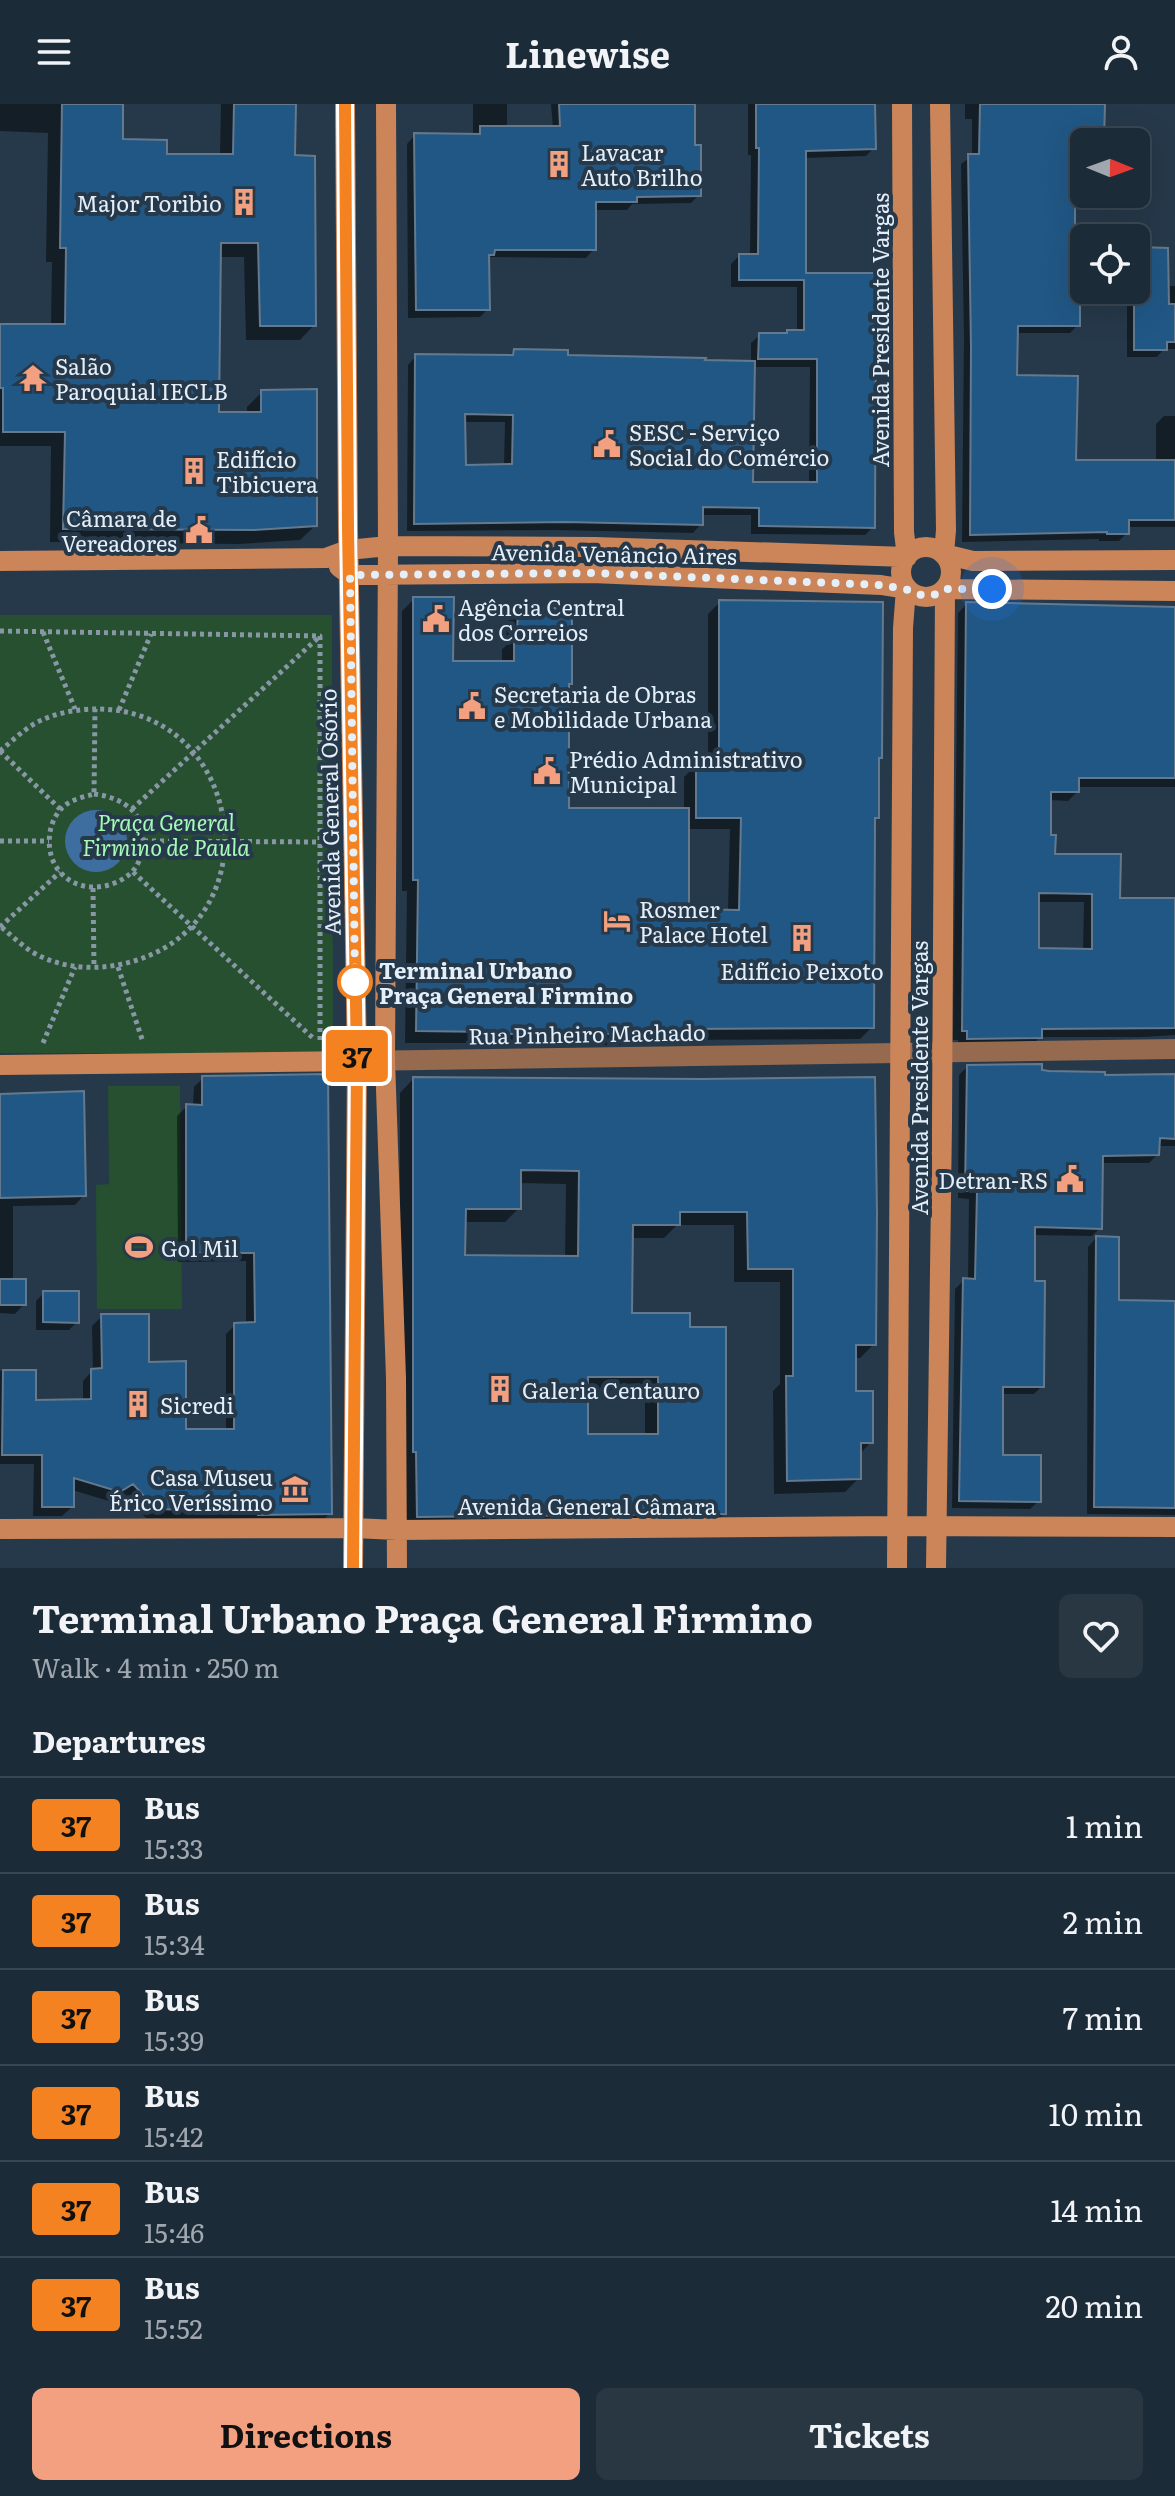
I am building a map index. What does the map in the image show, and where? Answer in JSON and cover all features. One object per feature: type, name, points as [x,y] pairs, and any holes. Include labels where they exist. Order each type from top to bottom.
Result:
[{"type":"main road","name":"Avenida General Osório","points":[[345,104],[348,550],[357,1061],[353,1568]]},
{"type":"main road","points":[[386,104],[388,546],[385,1060],[396,1378],[397,1568]]},
{"type":"main road","name":"Avenida Presidente Vargas","points":[[902,104],[904,516],[907,557]]},
{"type":"main road","points":[[940,104],[944,554],[951,567],[949,582],[939,594],[916,595],[906,589],[901,578],[902,565],[915,550],[925,548],[936,549],[944,554],[973,561],[1175,560]]},
{"type":"main road","name":"Avenida Venâncio Aires","points":[[0,561],[326,558],[348,550],[388,546],[594,547],[907,557]]},
{"type":"main road","points":[[592,573],[594,547]]},
{"type":"main road","points":[[326,558],[350,575]]},
{"type":"main road","name":"Avenida Venâncio Aires","points":[[350,575],[592,573],[881,585],[906,589]]},
{"type":"main road","name":"Avenida Presidente Vargas","points":[[897,1568],[903,628],[906,589]]},
{"type":"main road","points":[[945,589],[1175,591]]},
{"type":"main road","name":"Avenida Presidente Vargas","points":[[936,1568],[945,589]]},
{"type":"main road","name":"Rua Pinheiro Machado","points":[[0,1065],[357,1061]]},
{"type":"main road","name":"Avenida General Câmara","points":[[0,1529],[1175,1527]]},
{"type":"street","name":"Rua Pinheiro Machado","points":[[357,1061],[1175,1049]]},
{"type":"path","points":[[0,631],[320,636]]},
{"type":"path","points":[[43,632],[75,709]]},
{"type":"path","points":[[119,710],[151,634]]},
{"type":"path","points":[[132,809],[320,636]]},
{"type":"path","points":[[320,636],[320,1045]]},
{"type":"path","points":[[60,809],[0,751],[34,723],[75,709],[119,710],[160,724],[194,752],[216,789],[223,809],[226,841],[222,872],[210,901],[192,926],[158,953],[118,967],[75,967],[34,953],[0,927],[60,872]]},
{"type":"path","points":[[94,794],[95,709]]},
{"type":"path","points":[[94,794],[115,797],[132,809],[140,822],[144,841],[141,858],[133,872],[112,885],[93,888],[74,883],[60,872],[53,860],[49,841],[52,824],[60,809],[73,800],[94,794]]},
{"type":"path","points":[[0,841],[49,841]]},
{"type":"path","points":[[144,841],[319,842]]},
{"type":"path","points":[[133,872],[320,1045]]},
{"type":"path","points":[[93,888],[94,967]]},
{"type":"path","points":[[43,1043],[75,967]]},
{"type":"path","points":[[118,967],[144,1045],[130,1045]]},
{"type":"path","points":[[29,1043],[57,1044]]},
{"type":"path","points":[[306,1045],[320,1045]]},
{"type":"green space","name":"Praça General Firmino de Paula","points":[[0,615],[332,615],[333,1053],[0,1053]]},
{"type":"green space","name":"Gol Mil","points":[[108,1086],[180,1086],[182,1309],[97,1309],[96,1185],[109,1184]]},
{"type":"water","points":[[90,810],[102,810],[118,819],[125,829],[125,853],[118,863],[102,872],[90,872],[70,858],[65,847],[65,835],[79,815]]},
{"type":"building","points":[[62,104],[123,104],[123,139],[167,140],[167,154],[233,154],[234,104],[296,104],[295,155],[315,156],[316,326],[260,326],[258,243],[221,243],[219,412],[261,412],[261,390],[317,389],[317,526],[254,530],[63,529],[65,432],[3,432],[0,324],[65,324],[66,248],[60,248]]},
{"type":"building","points":[[559,104],[695,104],[695,145],[701,145],[701,196],[637,197],[637,202],[596,202],[596,250],[495,250],[494,255],[489,255],[490,310],[416,310],[414,133],[480,134],[480,126],[560,126]]},
{"type":"building","points":[[756,104],[875,104],[876,149],[806,151],[806,273],[876,273],[875,528],[759,526],[759,508],[703,507],[703,525],[566,522],[414,524],[415,354],[513,355],[514,349],[568,350],[568,355],[755,361],[753,482],[817,482],[817,359],[758,359],[759,333],[804,330],[804,280],[739,280],[739,254],[758,254],[759,148],[756,148]],"holes":[[[465,414],[513,415],[512,464],[466,465]]]},
{"type":"building","points":[[980,104],[1105,104],[1104,128],[1070,128],[1070,208],[1075,208],[1075,224],[1070,224],[1070,304],[1080,304],[1080,326],[1018,326],[1017,375],[1078,376],[1076,460],[1175,460],[1175,520],[1129,520],[1129,534],[970,535],[968,154],[979,154]]},
{"type":"building","points":[[1150,247],[1168,248],[1169,304],[1175,304],[1175,342],[1167,342],[1167,350],[1134,350],[1134,304],[1150,304]]},
{"type":"building","points":[[413,597],[454,597],[453,661],[514,661],[518,608],[572,608],[569,808],[689,808],[689,909],[739,910],[741,818],[696,818],[696,763],[719,763],[719,600],[883,602],[882,758],[879,758],[879,818],[875,818],[874,1028],[689,1029],[689,1033],[656,1034],[416,1031],[418,880],[413,880]]},
{"type":"building","points":[[966,602],[1175,607],[1175,778],[1079,778],[1079,792],[1051,792],[1051,835],[1056,835],[1055,854],[1121,854],[1120,898],[1175,898],[1175,1028],[1042,1029],[1042,1038],[967,1039],[967,1031],[962,1031]],"holes":[[[1039,893],[1092,894],[1092,949],[1039,948]]]},
{"type":"building","points":[[1042,1064],[1042,1070],[1049,1071],[1105,1072],[1105,1075],[1175,1074],[1175,1139],[1160,1138],[1159,1155],[1103,1156],[1102,1229],[1035,1227],[1035,1281],[1045,1281],[1044,1387],[1003,1387],[1003,1455],[1041,1455],[1041,1502],[959,1501],[963,1278],[975,1279],[977,1191],[965,1191],[967,1065]]},
{"type":"building","points":[[328,1074],[332,1514],[258,1515],[258,1512],[156,1509],[133,1484],[120,1492],[74,1478],[74,1507],[42,1507],[42,1455],[2,1455],[3,1370],[36,1370],[36,1400],[91,1399],[91,1369],[102,1368],[101,1314],[149,1314],[149,1362],[186,1361],[186,1429],[234,1429],[234,1323],[255,1322],[254,1253],[186,1253],[186,1104],[202,1105],[202,1076]]},
{"type":"building","points":[[413,1077],[875,1077],[876,1345],[856,1345],[856,1391],[873,1391],[873,1443],[861,1443],[861,1479],[787,1481],[786,1376],[793,1376],[793,1269],[748,1269],[747,1212],[680,1212],[680,1225],[633,1225],[632,1313],[690,1313],[690,1327],[726,1327],[726,1514],[417,1517],[416,1452],[413,1452]],"holes":[[[521,1170],[579,1171],[578,1256],[465,1255],[466,1209],[521,1209]],[[588,1377],[658,1377],[658,1434],[588,1434]]]},
{"type":"building","points":[[84,1091],[86,1196],[0,1198],[0,1094]]},
{"type":"building","points":[[1096,1236],[1119,1237],[1119,1300],[1175,1301],[1175,1508],[1094,1507]]},
{"type":"building","points":[[0,1279],[26,1279],[26,1305],[0,1305]]},
{"type":"building","points":[[43,1291],[79,1291],[79,1323],[43,1322]]},
{"type":"bus line","name":"37","points":[[345,104],[357,1061],[353,1568]]},
{"type":"place","name":"Lavacar Auto Brilho","points":[[559,164]]},
{"type":"place","name":"Major Toribio","points":[[244,202]]},
{"type":"place","name":"Salão Paroquial IECLB","points":[[33,378]]},
{"type":"place","name":"SESC - Serviço Social do Comércio","points":[[607,444]]},
{"type":"place","name":"Edifício Tibicuera","points":[[194,471]]},
{"type":"place","name":"Câmara de Vereadores","points":[[199,530]]},
{"type":"place","name":"Agência Central dos Correios","points":[[436,619]]},
{"type":"place","name":"Secretaria de Obras e Mobilidade Urbana","points":[[472,706]]},
{"type":"place","name":"Prédio Administrativo Municipal","points":[[547,771]]},
{"type":"place","name":"Rosmer Palace Hotel","points":[[617,921]]},
{"type":"place","name":"Edifício Peixoto","points":[[802,938]]},
{"type":"place","name":"Terminal Urbano Praça General Firmino","points":[[355,982]]},
{"type":"place","name":"Detran-RS","points":[[1070,1179]]},
{"type":"place","name":"Gol Mil","points":[[139,1247]]},
{"type":"place","name":"Galeria Centauro","points":[[500,1389]]},
{"type":"place","name":"Sicredi","points":[[138,1404]]},
{"type":"place","name":"Casa Museu Érico Veríssimo","points":[[295,1489]]},
{"type":"route","points":[[355,982],[350,575],[592,573],[881,585],[928,596],[945,589],[992,589]]}]
